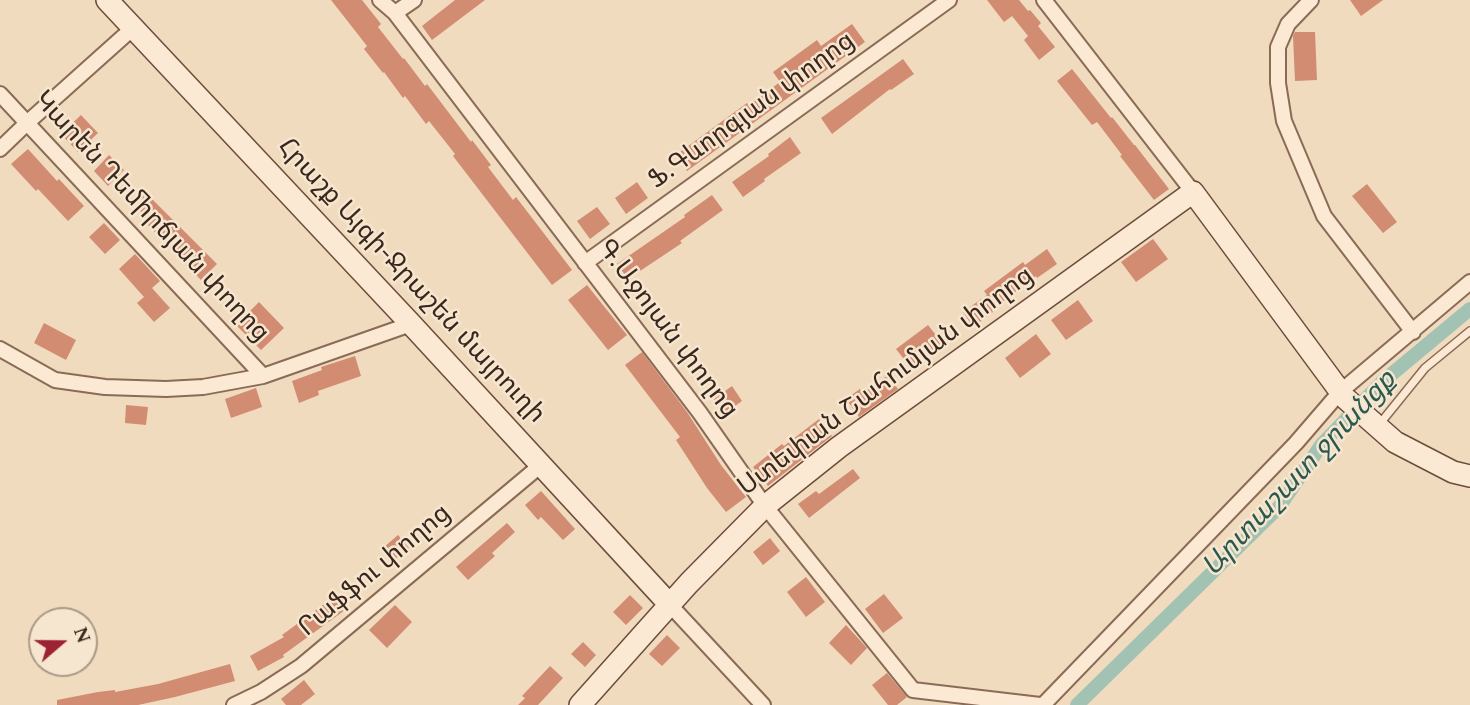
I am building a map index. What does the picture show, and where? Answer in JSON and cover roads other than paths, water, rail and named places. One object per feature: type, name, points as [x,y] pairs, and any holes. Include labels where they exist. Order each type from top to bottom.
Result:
[{"type":"main road","name":"Հրաշք Այգի-Ջրաշեն մայրուղի","points":[[107,0],[670,605]]},
{"type":"main road","points":[[1193,192],[1343,395],[1395,442],[1453,472],[1470,476]]},
{"type":"main road","name":"Ստեփան Շահումյան փողոց","points":[[580,705],[689,583],[765,506],[839,447],[1193,192]]},
{"type":"street","name":"Գ.Աջոյան փողոց","points":[[380,0],[395,13],[700,413],[765,506],[913,690],[1041,705]]},
{"type":"street","points":[[395,13],[414,0]]},
{"type":"street","name":"Ֆ.Գևորգյան փողոց","points":[[585,263],[949,0]]},
{"type":"street","points":[[1044,0],[1193,192]]},
{"type":"street","points":[[1311,0],[1288,24],[1278,47],[1278,83],[1284,121],[1324,216],[1413,332]]},
{"type":"street","points":[[0,149],[133,28]]},
{"type":"street","name":"Կարեն Դեմիրճյան փողոց","points":[[0,94],[263,376]]},
{"type":"street","points":[[1041,705],[1343,395],[1470,282]]},
{"type":"street","points":[[0,349],[55,380],[105,387],[203,387],[263,376],[411,324]]},
{"type":"street","name":"Րաֆֆու փողոց","points":[[234,705],[261,692],[301,666],[541,465]]},
{"type":"street","points":[[670,605],[763,705]]},
{"type":"lane","points":[[1371,421],[1425,368],[1470,331]]},
{"type":"waterway","name":"Արտաշատ ջրանցք","points":[[1077,705],[1279,507],[1322,444],[1381,383],[1470,309]]}]
